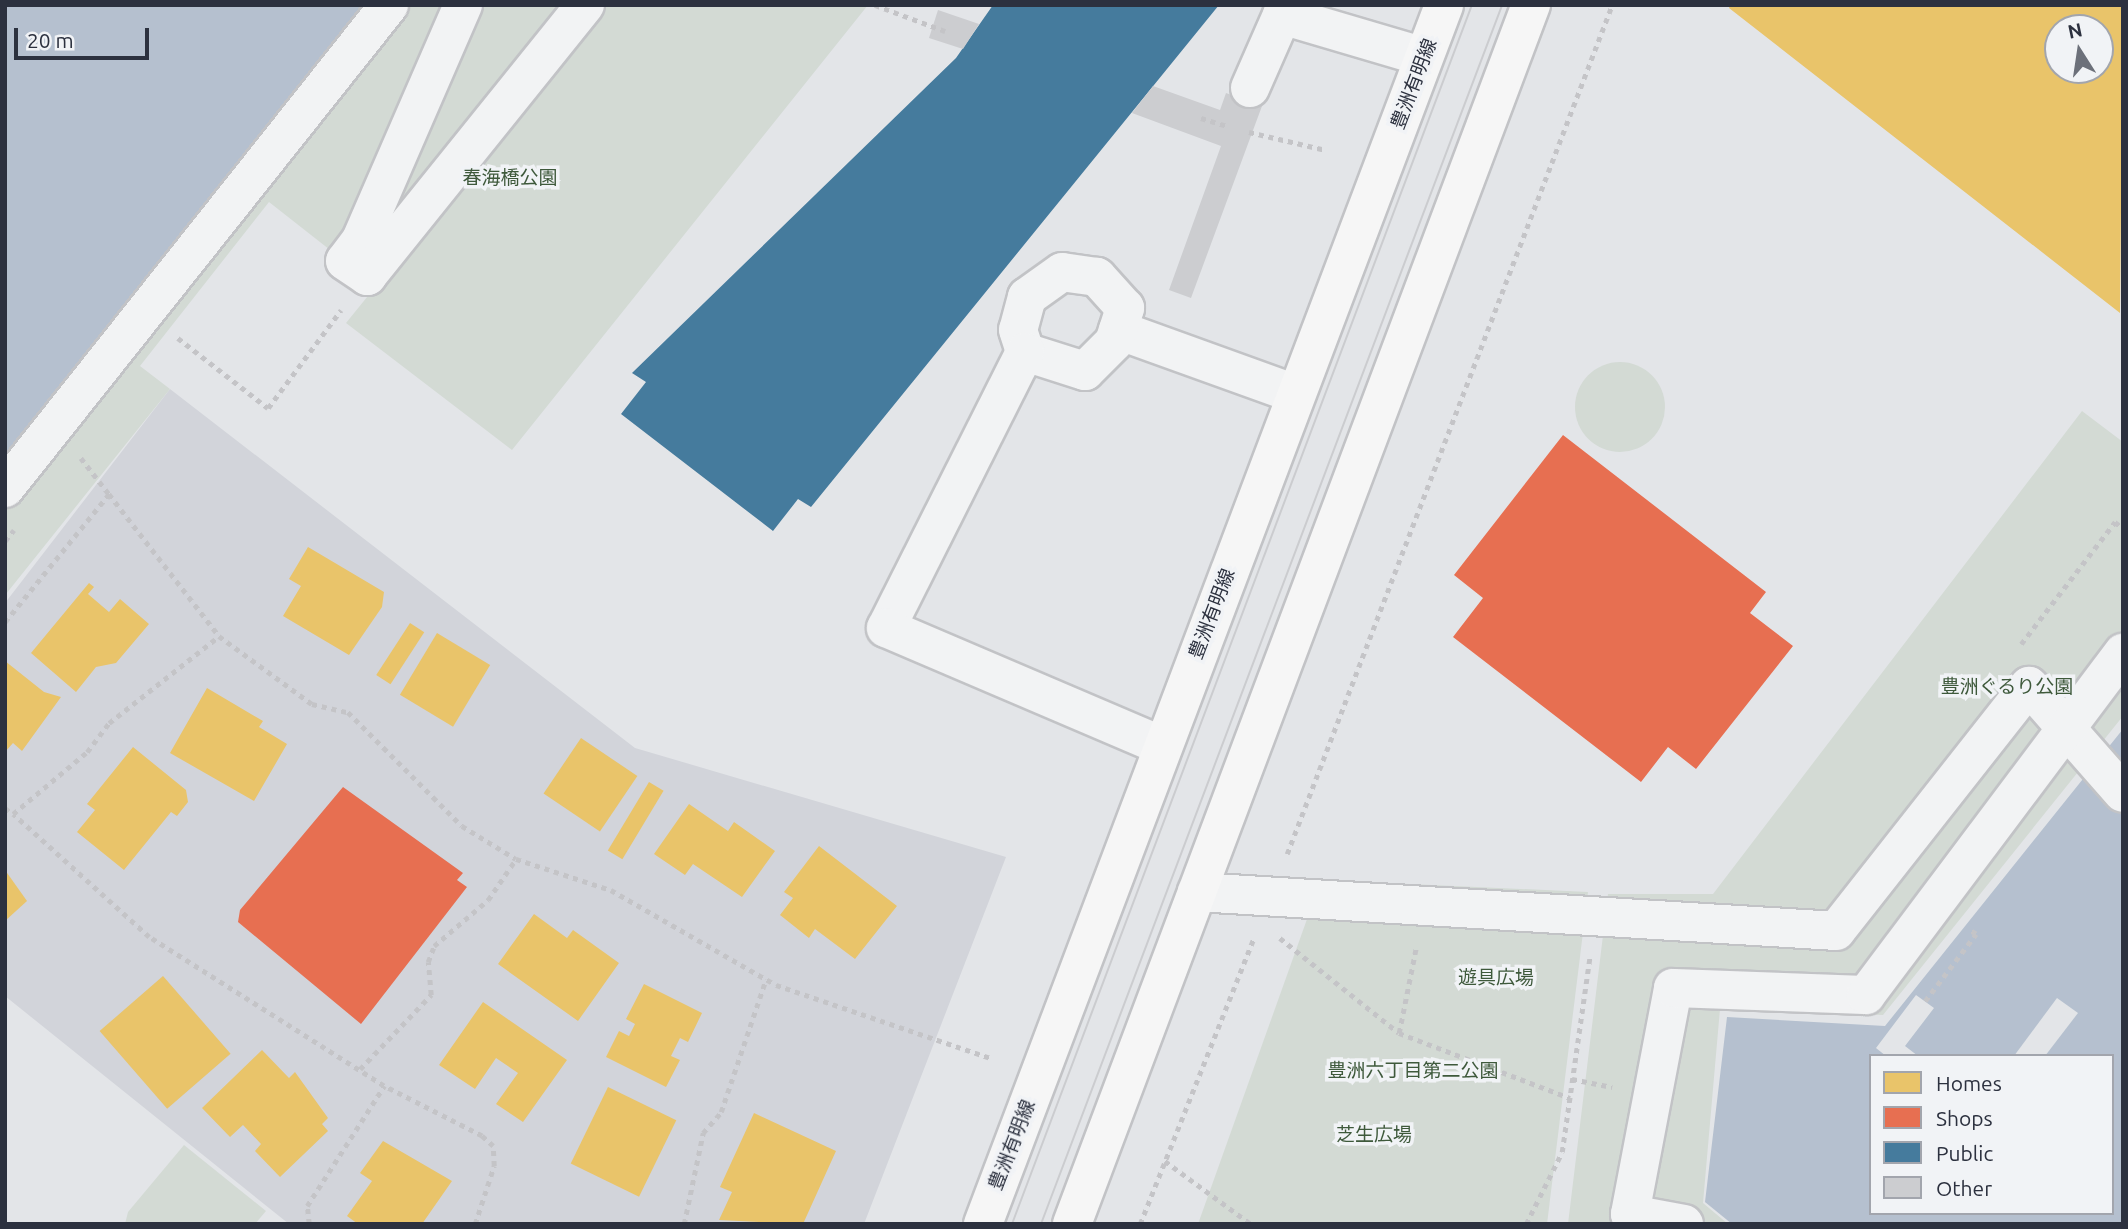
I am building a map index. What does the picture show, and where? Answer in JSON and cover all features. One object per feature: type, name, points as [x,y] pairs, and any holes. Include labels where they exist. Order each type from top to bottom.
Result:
[{"type":"main road","name":"豊洲有明線","points":[[983,1224],[1444,5]]},
{"type":"main road","points":[[1072,1224],[1531,5]]},
{"type":"street","points":[[5,488],[389,5]]},
{"type":"street","points":[[463,5],[361,240],[345,261],[367,276],[585,5]]},
{"type":"street","points":[[1250,88],[1282,15],[1421,55]]},
{"type":"street","points":[[1025,352],[1085,372],[1118,330],[1125,308],[1097,277],[1062,272],[1027,297],[1018,330],[1025,352],[886,628],[1162,746]]},
{"type":"street","points":[[1118,330],[1296,394]]},
{"type":"street","points":[[1684,1224],[1630,1214],[1673,988],[1866,995],[2123,653]]},
{"type":"street","points":[[1196,891],[1836,931],[2029,686],[2123,793]]},
{"type":"path","points":[[876,5],[945,31]]},
{"type":"path","points":[[1140,1224],[1271,896],[1612,5]]},
{"type":"path","points":[[1201,118],[1326,150]]},
{"type":"path","points":[[172,333],[268,408],[367,276]]},
{"type":"path","points":[[76,452],[219,636],[312,704],[348,712],[462,826],[516,859],[611,890],[766,979],[991,1059]]},
{"type":"path","points":[[5,622],[109,494]]},
{"type":"path","points":[[13,814],[87,752],[109,723],[219,636]]},
{"type":"path","points":[[5,808],[149,937],[384,1086],[493,1146],[494,1166],[475,1224]]},
{"type":"path","points":[[360,1069],[432,995],[428,962],[434,946],[488,901],[516,859]]},
{"type":"path","points":[[1271,896],[1282,944],[1399,1033],[1570,1098]]},
{"type":"path","points":[[1399,1033],[1424,906]]},
{"type":"path","points":[[1526,1224],[1562,1152],[1595,917]]},
{"type":"path","points":[[1925,1001],[1976,934]]},
{"type":"path","points":[[684,1224],[703,1133],[720,1112],[766,979]]},
{"type":"path","points":[[309,1224],[307,1206],[384,1086]]},
{"type":"path","points":[[1165,1161],[1251,1224]]},
{"type":"shaded area","points":[[170,389],[635,748],[1006,857],[864,1224],[289,1224],[5,996],[5,603]]},
{"type":"green space","name":"春海橋公園","points":[[368,5],[868,5],[512,450],[346,323],[376,286],[269,202],[140,366],[170,389],[6,594],[5,466]]},
{"type":"green space","points":[[1620,362],[1637,366],[1652,375],[1661,390],[1665,407],[1661,424],[1652,439],[1637,448],[1620,452],[1603,448],[1588,439],[1579,424],[1575,407],[1579,390],[1588,375],[1603,366]]},
{"type":"green space","name":"豊洲ぐるり公園","points":[[2082,411],[2123,442],[2123,716],[1883,1015],[1720,1009],[1703,1203],[1728,1224],[1568,1224],[1608,894],[1713,894]]},
{"type":"green space","name":"豊洲六丁目第二公園","points":[[1321,880],[1588,892],[1547,1224],[1198,1224]]},
{"type":"green space","points":[[184,1145],[266,1211],[255,1224],[125,1224],[128,1212]]},
{"type":"water","points":[[5,5],[370,5],[5,468]]},
{"type":"water","points":[[2123,729],[2123,1224],[1732,1224],[1705,1202],[1727,1017],[1885,1026]]},
{"type":"pier","points":[[1916,995],[1934,1008],[1905,1046],[1915,1054],[1884,1054],[1876,1048]]},
{"type":"pier","points":[[2057,998],[2078,1013],[2047,1054],[2015,1054]]},
{"type":"building: Homes","points":[[1730,5],[2123,5],[2120,313],[1729,8]]},
{"type":"building: Homes","points":[[308,547],[384,592],[382,607],[349,655],[283,616],[301,586],[289,579]]},
{"type":"building: Homes","points":[[89,583],[94,587],[88,594],[109,612],[120,599],[149,624],[116,663],[96,667],[76,692],[31,653]]},
{"type":"building: Homes","points":[[410,623],[424,632],[390,684],[376,675]]},
{"type":"building: Homes","points":[[437,633],[490,665],[453,727],[400,695]]},
{"type":"building: Homes","points":[[5,661],[44,692],[61,697],[22,751],[13,743],[5,752]]},
{"type":"building: Homes","points":[[207,688],[263,721],[259,727],[287,744],[254,801],[170,753]]},
{"type":"building: Homes","points":[[581,738],[637,776],[600,832],[544,794]]},
{"type":"building: Homes","points":[[133,747],[186,790],[188,802],[177,816],[171,812],[124,870],[77,832],[95,810],[87,804]]},
{"type":"building: Homes","points":[[649,782],[664,791],[622,859],[608,851]]},
{"type":"building: Homes","points":[[689,804],[728,831],[734,822],[775,851],[742,897],[693,864],[685,875],[654,854]]},
{"type":"building: Homes","points":[[819,846],[897,906],[855,959],[815,929],[809,938],[780,915],[793,898],[784,892]]},
{"type":"building: Homes","points":[[5,870],[27,901],[5,921]]},
{"type":"building: Homes","points":[[534,914],[567,938],[573,930],[619,963],[578,1021],[498,964]]},
{"type":"building: Homes","points":[[163,976],[231,1054],[167,1109],[100,1031]]},
{"type":"building: Homes","points":[[644,984],[702,1013],[688,1042],[680,1038],[671,1056],[680,1060],[666,1087],[606,1057],[619,1031],[629,1036],[635,1024],[626,1019]]},
{"type":"building: Homes","points":[[483,1002],[567,1060],[523,1122],[496,1104],[518,1073],[496,1058],[475,1089],[439,1065]]},
{"type":"building: Homes","points":[[262,1050],[289,1078],[295,1072],[328,1118],[322,1124],[328,1131],[280,1177],[255,1151],[261,1144],[243,1125],[230,1137],[202,1108]]},
{"type":"building: Homes","points":[[608,1087],[676,1120],[639,1197],[571,1163]]},
{"type":"building: Homes","points":[[754,1113],[836,1151],[803,1224],[719,1220],[732,1192],[720,1187]]},
{"type":"building: Homes","points":[[383,1141],[452,1181],[422,1224],[358,1224],[347,1216],[372,1181],[360,1173]]},
{"type":"building: Shops","points":[[1563,435],[1766,592],[1750,613],[1793,646],[1696,769],[1668,747],[1641,782],[1453,637],[1483,598],[1454,575]]},
{"type":"building: Shops","points":[[343,787],[463,873],[457,880],[467,887],[361,1024],[238,922],[240,910]]},
{"type":"building: Public","points":[[993,5],[1219,5],[811,507],[798,499],[773,531],[621,414],[646,382],[632,373],[956,58]]},
{"type":"building: Other","points":[[938,10],[979,24],[963,49],[929,38]]},
{"type":"building: Other","points":[[1153,86],[1220,110],[1226,93],[1262,106],[1191,298],[1169,290],[1221,146],[1132,113]]},
{"type":"tram line","points":[[1012,1224],[1472,5]]},
{"type":"tram line","points":[[1041,1224],[1502,5]]},
{"type":"park label","name":"遊具広場","points":[[1496,978]]},
{"type":"park label","name":"芝生広場","points":[[1374,1135]]}]
